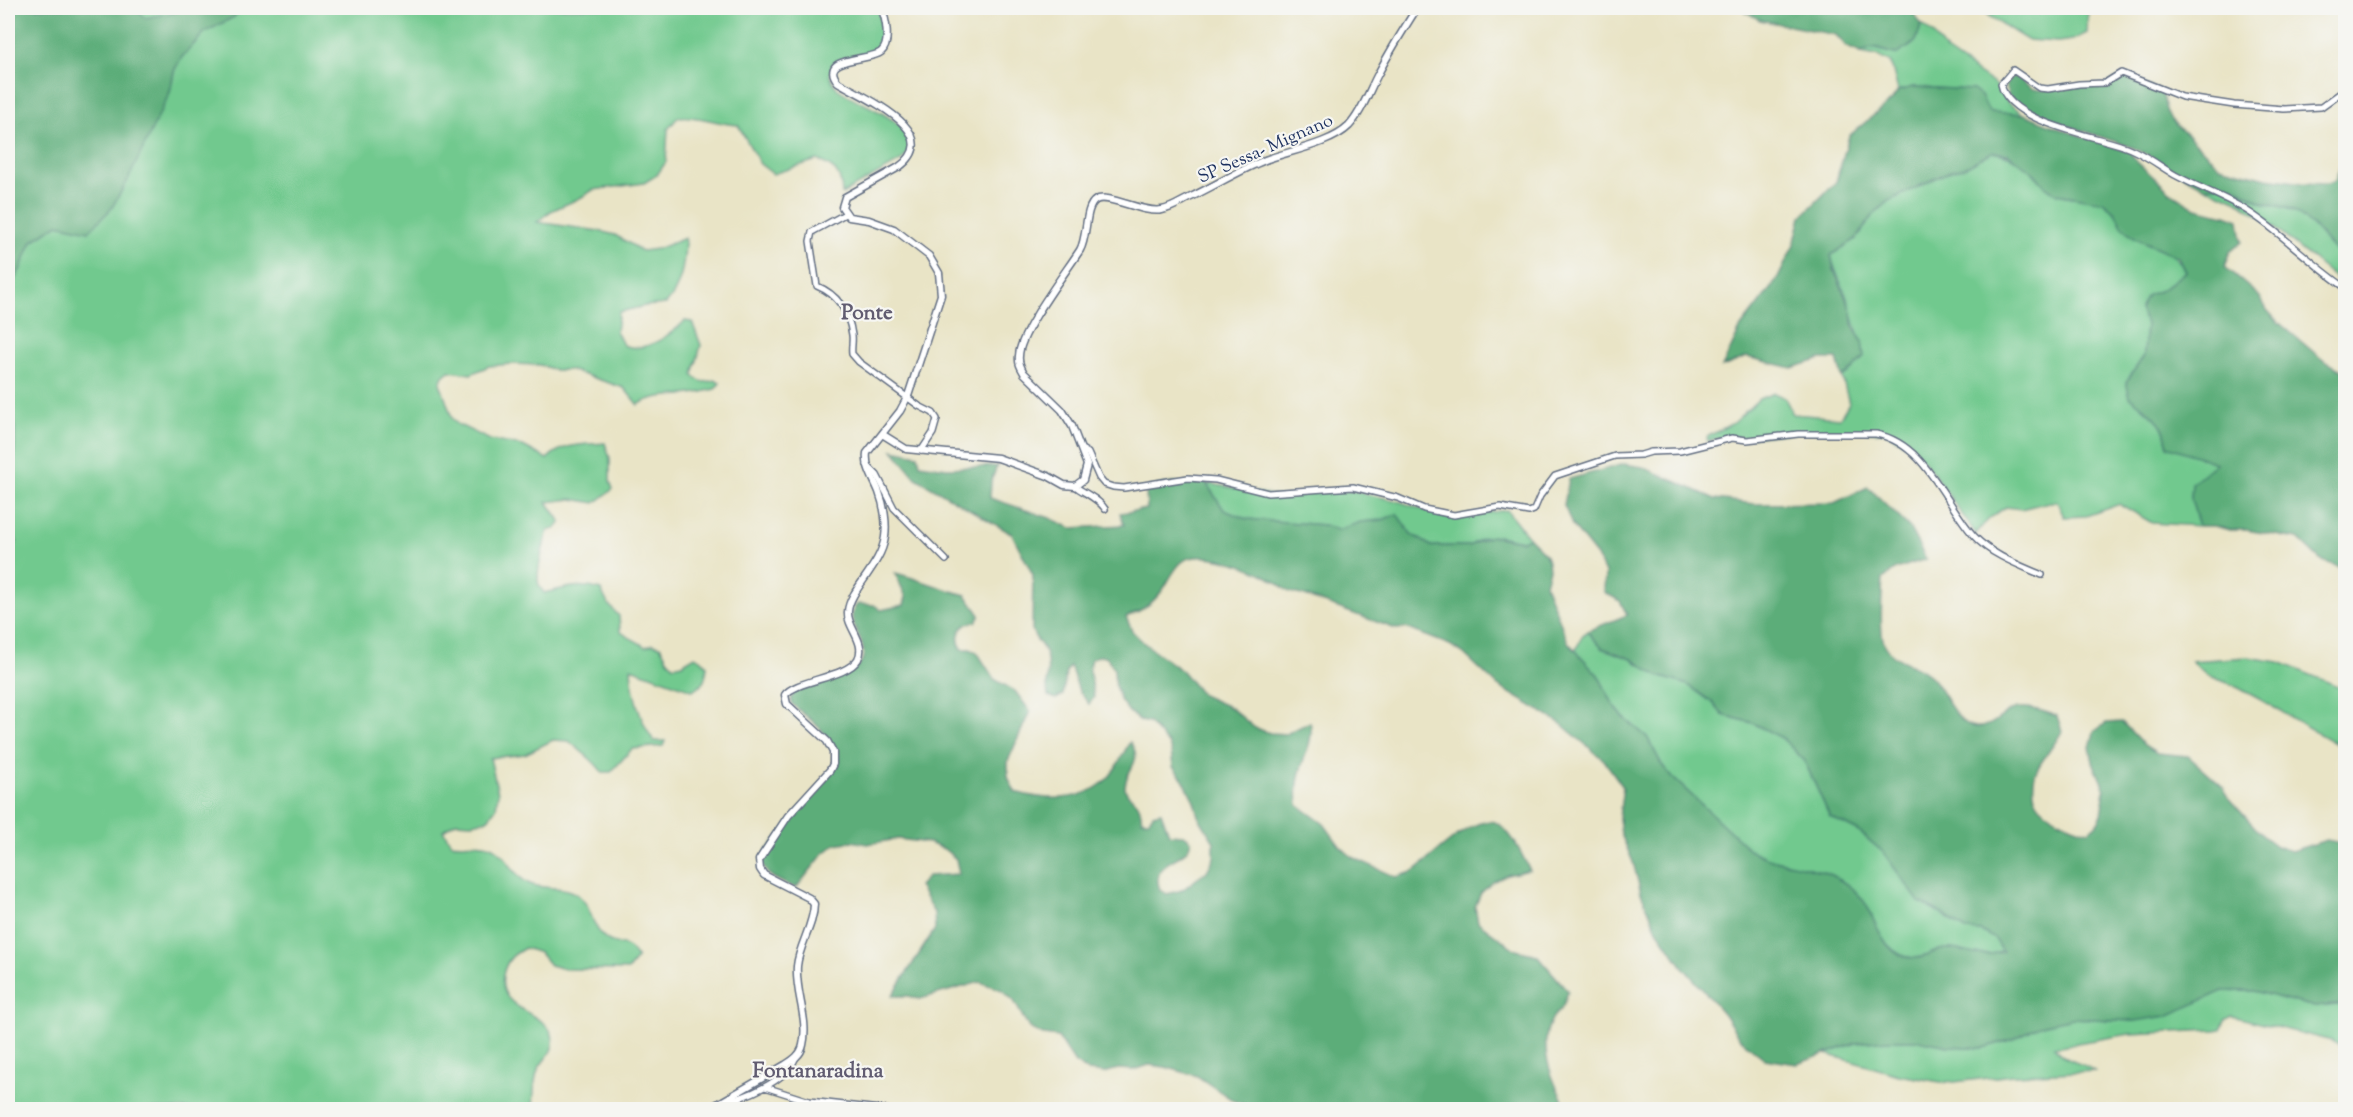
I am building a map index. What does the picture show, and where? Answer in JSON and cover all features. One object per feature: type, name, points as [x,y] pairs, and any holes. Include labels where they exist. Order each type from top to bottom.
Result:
[{"type":"street","points":[[722,1102],[765,1087],[787,1070],[802,1048],[805,1032],[797,964],[814,904],[809,898],[764,875],[760,869],[759,860],[788,816],[830,770],[833,764],[833,752],[830,745],[787,704],[785,698],[791,689],[827,677],[855,663],[859,656],[860,645],[849,620],[848,609],[875,564],[885,535],[884,505],[867,465],[867,453],[900,411],[908,396],[941,295],[939,273],[929,256],[894,229],[869,220],[855,220],[845,214],[842,207],[845,197],[899,167],[906,162],[914,148],[914,137],[905,125],[838,82],[834,75],[836,66],[840,63],[874,56],[883,50],[886,41],[881,8]]},
{"type":"street","name":"SP Sessa- Mignano","points":[[1075,486],[1083,480],[1086,473],[1087,465],[1083,450],[1062,410],[1022,370],[1018,355],[1029,330],[1049,296],[1080,250],[1086,235],[1089,209],[1092,204],[1106,197],[1128,206],[1160,210],[1256,164],[1328,139],[1343,131],[1356,117],[1392,47],[1417,8]]},
{"type":"street","points":[[2346,89],[2321,107],[2284,109],[2234,105],[2182,97],[2121,73],[2105,83],[2038,88],[2013,70],[2001,84],[2002,92],[2012,103],[2030,114],[2049,123],[2138,152],[2203,190],[2245,210],[2346,288]]},
{"type":"street","points":[[845,214],[812,232],[810,241],[817,286],[836,298],[846,311],[853,338],[852,354],[868,369],[933,413],[937,419],[933,433],[921,451]]},
{"type":"street","points":[[882,434],[906,449],[998,458],[1064,484],[1075,486],[1084,495],[1100,501],[1105,509]]},
{"type":"street","points":[[1083,450],[1088,453],[1099,478],[1104,484],[1113,487],[1124,488],[1188,478],[1216,480],[1268,493],[1353,487],[1398,498],[1424,509],[1454,515],[1500,507],[1528,512],[1534,510],[1555,476],[1615,456],[1680,451],[1732,438],[1747,440],[1798,434],[1876,434],[1903,444],[1921,461],[1974,536],[1992,551],[2042,575]]},
{"type":"street","points":[[867,465],[877,475],[894,507],[946,560]]},
{"type":"street","points":[[705,1110],[795,1059]]},
{"type":"street","points":[[765,1087],[818,1102],[844,1103],[889,1110]]},
{"type":"green space","points":[[8,8],[135,8],[145,18],[176,12],[180,8],[242,8],[234,17],[205,32],[181,58],[174,71],[170,92],[127,182],[111,209],[89,231],[58,224],[32,241],[8,291]]},
{"type":"green space","points":[[135,8],[180,8],[177,12],[145,18]]},
{"type":"green space","points":[[242,8],[878,8],[881,35],[878,50],[837,60],[832,64],[830,76],[837,88],[902,127],[909,137],[909,149],[901,161],[842,194],[839,176],[833,169],[817,160],[773,174],[760,164],[738,125],[693,117],[678,117],[668,129],[666,162],[657,175],[644,183],[593,190],[551,211],[537,222],[615,235],[642,251],[657,249],[685,238],[682,273],[676,290],[666,304],[619,312],[616,331],[623,345],[640,347],[664,338],[685,321],[692,322],[701,345],[693,375],[703,382],[715,380],[720,383],[715,389],[694,394],[657,397],[638,405],[624,388],[570,370],[555,370],[540,365],[511,364],[489,366],[471,374],[449,371],[440,383],[452,418],[457,424],[490,440],[523,446],[547,459],[567,447],[605,443],[610,458],[610,481],[613,489],[595,503],[572,499],[547,502],[561,522],[556,528],[548,531],[539,569],[539,585],[544,593],[579,587],[601,590],[608,604],[619,616],[620,631],[645,647],[653,644],[660,646],[674,666],[695,656],[707,666],[704,681],[692,690],[631,668],[635,697],[641,716],[654,741],[665,741],[663,746],[632,749],[611,772],[602,772],[591,759],[569,741],[553,740],[525,754],[490,758],[498,793],[496,808],[487,820],[472,823],[456,822],[443,830],[451,843],[481,843],[497,849],[519,876],[530,884],[567,890],[578,895],[586,904],[601,934],[612,942],[629,948],[637,958],[628,970],[565,969],[550,965],[540,953],[525,948],[510,960],[504,971],[503,985],[506,995],[514,1004],[543,1023],[550,1030],[553,1040],[550,1052],[537,1072],[533,1109],[8,1109],[8,552],[17,542],[8,520],[11,484],[11,403],[8,401],[8,291],[32,241],[58,224],[89,231],[170,92],[174,71],[181,58],[205,32],[234,17]]},
{"type":"green space","points":[[1744,8],[1912,8],[1921,24],[1914,43],[1897,54],[1875,49],[1861,53],[1847,47],[1836,35],[1760,20],[1746,12]]},
{"type":"green space","points":[[1976,8],[2088,8],[2087,33],[2073,40],[2058,42],[2027,40]]},
{"type":"green space","points":[[1921,24],[1933,34],[1946,51],[1997,86],[2008,103],[2024,114],[1989,112],[1973,90],[1913,87],[1898,91],[1891,63],[1877,56],[1861,53],[1875,49],[1897,54],[1914,43]]},
{"type":"green space","points":[[2015,76],[2033,89],[2041,90],[2077,86],[2096,87],[2123,77],[2162,91],[2166,110],[2171,120],[2220,166],[2267,178],[2303,183],[2327,184],[2335,181],[2342,162],[2341,118],[2345,115],[2345,254],[2335,251],[2314,227],[2291,209],[2260,201],[2233,186],[2205,187],[2134,148],[2034,114],[2008,96],[2006,87],[2008,79]]},
{"type":"green space","points":[[1913,87],[1973,90],[1981,96],[1989,112],[2024,114],[2066,131],[2130,152],[2135,160],[2170,192],[2196,208],[2239,220],[2242,242],[2230,252],[2225,267],[2260,297],[2267,310],[2277,321],[2323,360],[2345,372],[2345,569],[2320,560],[2298,539],[2246,530],[2199,526],[2191,499],[2192,483],[2216,463],[2168,446],[2164,430],[2155,417],[2130,397],[2126,382],[2144,356],[2146,324],[2140,309],[2147,295],[2162,290],[2186,271],[2178,257],[2134,237],[2122,226],[2115,212],[2103,202],[2057,194],[2008,154],[1992,152],[1965,167],[1950,171],[1887,202],[1875,213],[1856,239],[1831,255],[1834,270],[1852,312],[1854,328],[1862,341],[1864,357],[1853,369],[1842,377],[1837,359],[1821,359],[1792,368],[1747,357],[1722,367],[1741,327],[1777,280],[1794,245],[1801,217],[1836,182],[1849,136],[1892,100],[1898,91]]},
{"type":"green space","points":[[1992,152],[2021,163],[2056,193],[2105,203],[2131,234],[2174,256],[2186,271],[2162,290],[2147,295],[2140,309],[2146,324],[2144,356],[2126,382],[2142,408],[2155,417],[2164,430],[2168,446],[2216,463],[2192,484],[2191,499],[2199,526],[2152,523],[2120,504],[2086,516],[2064,517],[2057,502],[2049,502],[2021,509],[2006,507],[1989,519],[1976,534],[1925,462],[1909,446],[1885,432],[1800,432],[1749,438],[1728,436],[1707,441],[1707,437],[1733,423],[1759,399],[1774,393],[1785,398],[1793,414],[1840,418],[1849,403],[1842,377],[1853,369],[1862,341],[1831,255],[1856,239],[1875,213],[1887,202],[1950,171],[1965,167]]},
{"type":"green space","points":[[2220,185],[2297,213],[2333,248],[2345,254],[2345,286],[2260,216],[2236,200],[2205,187]]},
{"type":"green space","points":[[8,401],[11,403],[15,438],[8,501]]},
{"type":"green space","points":[[893,450],[918,455],[920,464],[947,468],[997,466],[991,482],[990,498],[1050,518],[1071,528],[1124,525],[1120,513],[1147,509],[1146,491],[1151,488],[1174,483],[1206,483],[1224,510],[1246,519],[1324,525],[1338,530],[1361,522],[1382,520],[1397,514],[1411,534],[1431,546],[1469,546],[1491,536],[1522,541],[1529,538],[1545,554],[1548,561],[1549,569],[1545,584],[1568,642],[1598,675],[1613,704],[1623,717],[1647,737],[1662,765],[1672,777],[1750,850],[1771,859],[1827,873],[1845,883],[1862,899],[1888,946],[1904,956],[1919,958],[1948,949],[1979,954],[2003,952],[1995,939],[1981,931],[1966,930],[1919,902],[1883,852],[1858,831],[1830,817],[1804,760],[1782,738],[1753,723],[1723,715],[1713,703],[1688,685],[1658,676],[1632,659],[1602,648],[1587,631],[1627,615],[1620,601],[1604,592],[1605,573],[1597,556],[1572,525],[1564,505],[1569,479],[1624,464],[1643,467],[1715,499],[1755,504],[1834,503],[1868,487],[1909,527],[1926,559],[1896,569],[1883,579],[1881,621],[1884,643],[1893,655],[1931,677],[1956,714],[1969,725],[1987,726],[2017,708],[2034,709],[2057,716],[2062,731],[2040,765],[2034,782],[2035,799],[2046,812],[2068,824],[2089,831],[2100,821],[2105,790],[2093,762],[2090,747],[2094,732],[2106,723],[2122,722],[2144,745],[2157,753],[2188,756],[2223,787],[2231,801],[2263,836],[2276,846],[2291,851],[2327,840],[2346,844],[2345,1004],[2315,1007],[2254,991],[2223,991],[2167,1016],[2135,1021],[2072,1018],[2041,1025],[2013,1039],[1983,1048],[1949,1046],[1918,1040],[1886,1040],[1856,1043],[1797,1064],[1765,1059],[1740,1039],[1724,1014],[1683,967],[1657,930],[1641,893],[1633,862],[1621,834],[1619,818],[1623,787],[1604,760],[1560,723],[1498,686],[1463,653],[1450,645],[1406,628],[1396,629],[1292,593],[1266,576],[1228,561],[1202,557],[1182,562],[1154,600],[1126,617],[1132,631],[1144,643],[1182,671],[1202,695],[1231,708],[1255,728],[1270,733],[1286,734],[1310,722],[1310,743],[1298,780],[1298,805],[1324,824],[1340,846],[1352,857],[1396,877],[1414,871],[1455,837],[1479,823],[1490,821],[1499,824],[1513,839],[1530,870],[1507,875],[1493,882],[1481,893],[1475,907],[1478,922],[1516,950],[1537,955],[1568,991],[1562,1007],[1552,1019],[1548,1030],[1546,1053],[1557,1089],[1568,1109],[1282,1109],[1248,1106],[1234,1101],[1197,1076],[1165,1067],[1149,1065],[1134,1070],[1118,1069],[1104,1073],[1088,1071],[1075,1063],[1058,1037],[1043,1035],[1029,1028],[1014,1001],[1002,990],[980,982],[920,999],[892,996],[935,929],[934,913],[919,886],[928,876],[959,874],[956,859],[944,849],[929,843],[898,839],[867,844],[852,841],[836,844],[824,853],[796,888],[770,875],[761,861],[766,851],[831,773],[834,761],[834,751],[825,733],[792,704],[791,699],[794,692],[838,678],[859,665],[863,657],[863,649],[854,625],[853,610],[858,604],[874,605],[881,610],[904,605],[906,597],[895,573],[966,595],[980,615],[976,622],[966,625],[960,631],[959,639],[962,649],[977,652],[994,679],[1015,691],[1030,711],[1008,761],[1008,777],[1015,792],[1039,797],[1064,798],[1088,792],[1108,778],[1130,742],[1136,755],[1125,790],[1138,803],[1142,820],[1149,820],[1153,814],[1161,812],[1169,834],[1184,835],[1191,840],[1189,848],[1164,866],[1160,872],[1158,879],[1160,890],[1167,894],[1182,890],[1207,871],[1214,858],[1214,842],[1198,816],[1194,801],[1183,779],[1173,767],[1168,744],[1149,723],[1141,721],[1129,712],[1120,700],[1115,685],[1114,669],[1106,656],[1091,659],[1090,673],[1094,698],[1089,704],[1079,691],[1070,666],[1066,672],[1063,695],[1056,699],[1048,696],[1046,655],[1032,629],[1033,575],[1012,534],[916,478]]},
{"type":"green space","points":[[1206,483],[1282,497],[1312,492],[1353,491],[1398,501],[1447,518],[1507,510],[1529,538],[1522,541],[1499,536],[1483,538],[1469,546],[1431,546],[1411,534],[1397,515],[1382,520],[1361,522],[1338,530],[1324,525],[1246,519],[1224,510]]},
{"type":"green space","points":[[1587,631],[1603,648],[1632,659],[1658,676],[1688,685],[1713,703],[1723,715],[1753,723],[1782,738],[1804,760],[1830,817],[1858,831],[1883,852],[1920,902],[1965,929],[1981,931],[1995,939],[2004,952],[1980,955],[1949,949],[1919,958],[1902,955],[1882,938],[1859,901],[1841,881],[1820,871],[1772,859],[1750,850],[1672,777],[1662,765],[1647,737],[1623,717],[1613,704],[1598,675],[1575,652],[1582,636]]},
{"type":"green space","points":[[2248,657],[2279,662],[2345,689],[2345,749],[2261,700],[2233,685],[2207,675],[2192,661]]},
{"type":"green space","points":[[2223,991],[2254,991],[2315,1007],[2345,1004],[2345,1049],[2332,1041],[2232,1016],[2225,1020],[2221,1029],[2130,1034],[2054,1047],[2068,1059],[2095,1071],[2013,1075],[1946,1083],[1899,1075],[1826,1054],[1856,1043],[1886,1040],[1918,1040],[1949,1046],[1983,1048],[2013,1039],[2041,1025],[2072,1018],[2135,1021]]},
{"type":"district","name":"Ponte","points":[[867,312]]},
{"type":"district","name":"Fontanaradina","points":[[818,1070]]}]
